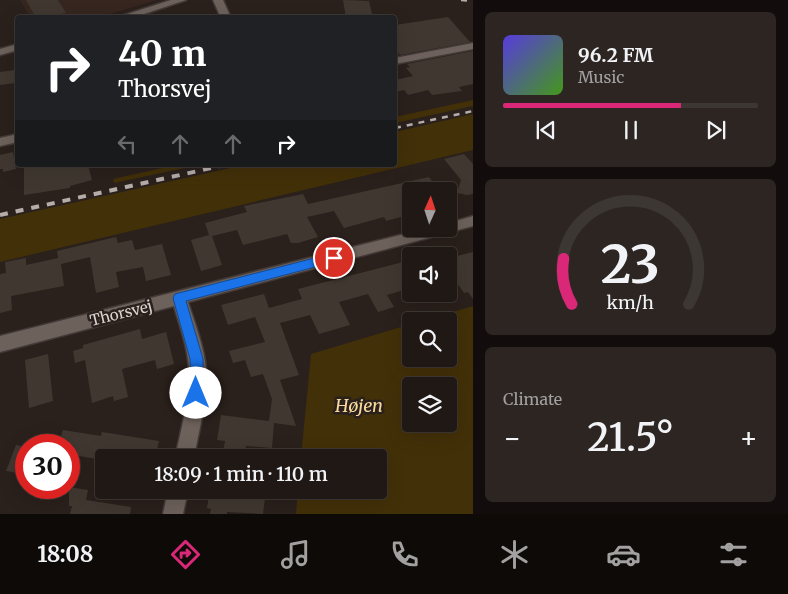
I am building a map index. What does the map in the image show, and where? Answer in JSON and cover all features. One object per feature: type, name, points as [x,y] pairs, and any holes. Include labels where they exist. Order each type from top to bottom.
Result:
[{"type":"street","points":[[130,15],[181,0]]},
{"type":"street","points":[[218,0],[225,15]]},
{"type":"street","points":[[397,61],[473,46]]},
{"type":"street","points":[[0,52],[15,48]]},
{"type":"street","points":[[0,142],[15,139]]},
{"type":"street","points":[[458,226],[473,222]]},
{"type":"street","name":"Thorsvej","points":[[0,344],[410,238]]},
{"type":"street","points":[[179,298],[196,359],[197,376],[196,393],[186,449]]},
{"type":"street","points":[[173,514],[176,499]]},
{"type":"shaded area","points":[[20,0],[157,0],[106,15],[29,15]]},
{"type":"green space","points":[[473,100],[473,106],[397,123],[397,117]]},
{"type":"green space","points":[[473,114],[473,150],[0,262],[0,219],[235,167],[397,167],[397,132]]},
{"type":"green space","points":[[167,167],[190,167],[114,183],[113,179]]},
{"type":"green space","name":"Højen","points":[[473,306],[473,514],[296,514],[297,499],[387,499],[387,449],[302,449],[311,354],[402,327],[402,367],[457,367],[457,312],[453,312]]},
{"type":"building","points":[[26,0],[58,0],[66,13],[54,15],[34,15]]},
{"type":"building","points":[[343,0],[369,1],[372,15],[346,15]]},
{"type":"building","points":[[448,17],[470,42],[400,55],[397,51],[397,25]]},
{"type":"building","points":[[473,51],[473,84],[459,87],[462,91],[432,95],[428,90],[408,95],[404,90],[397,92],[397,80],[413,76],[406,68],[410,67],[407,64]]},
{"type":"building","points":[[15,70],[15,83],[0,85],[0,72]]},
{"type":"building","points":[[13,152],[16,169],[3,172],[3,169],[0,169],[0,155]]},
{"type":"building","points":[[464,154],[473,164],[473,194],[458,193],[461,180],[444,159]]},
{"type":"building","points":[[24,167],[89,167],[92,180],[70,186],[70,188],[24,195]]},
{"type":"building","points":[[429,177],[433,182],[407,182]]},
{"type":"building","points":[[402,183],[402,217],[386,221],[384,217],[344,228],[334,211],[307,217],[318,237],[298,243],[291,243],[287,234],[243,245],[237,230],[212,236],[222,265],[201,271],[191,240],[209,235],[205,223],[247,212],[244,206],[303,194],[308,204]]},
{"type":"building","points":[[116,237],[118,243],[132,240],[135,250],[162,244],[171,275],[146,281],[143,267],[116,272],[119,287],[96,293],[90,257],[61,264],[64,286],[11,296],[12,310],[0,313],[0,274],[6,273],[5,262],[26,258],[26,265],[58,258],[57,251]]},
{"type":"building","points":[[473,252],[473,299],[468,292],[464,293],[457,283],[457,256]]},
{"type":"building","points":[[402,262],[402,291],[387,295],[394,307],[378,312],[368,294],[339,302],[350,325],[319,334],[310,315],[280,323],[299,375],[280,380],[296,426],[274,423],[272,448],[246,446],[246,449],[224,449],[225,441],[217,440],[221,415],[269,421],[272,399],[263,374],[251,377],[245,360],[233,363],[229,351],[265,342],[255,317],[228,325],[221,305],[264,294],[269,308],[302,299],[298,289]]},
{"type":"building","points":[[140,329],[142,339],[166,332],[174,364],[157,369],[155,360],[122,369],[128,397],[114,401],[113,396],[92,403],[85,360],[75,363],[73,351],[83,348],[83,345]]},
{"type":"building","points":[[48,354],[53,401],[29,408],[25,360]]},
{"type":"building","points":[[63,430],[101,436],[102,432],[159,441],[157,449],[95,449],[95,459],[80,456],[80,434],[62,434]]},
{"type":"building","points":[[15,448],[15,472],[6,471]]},
{"type":"building","points":[[80,489],[88,490],[86,500],[131,507],[130,514],[70,514],[72,506],[69,506],[69,499],[80,499]]},
{"type":"building","points":[[208,499],[265,499],[263,514],[227,512],[227,514],[210,514],[211,509],[207,508]]},
{"type":"railway","points":[[461,0],[473,1]]},
{"type":"railway","points":[[397,128],[473,111]]},
{"type":"railway","points":[[0,215],[216,167]]},
{"type":"route","points":[[196,393],[196,359],[179,298],[334,258]]}]
